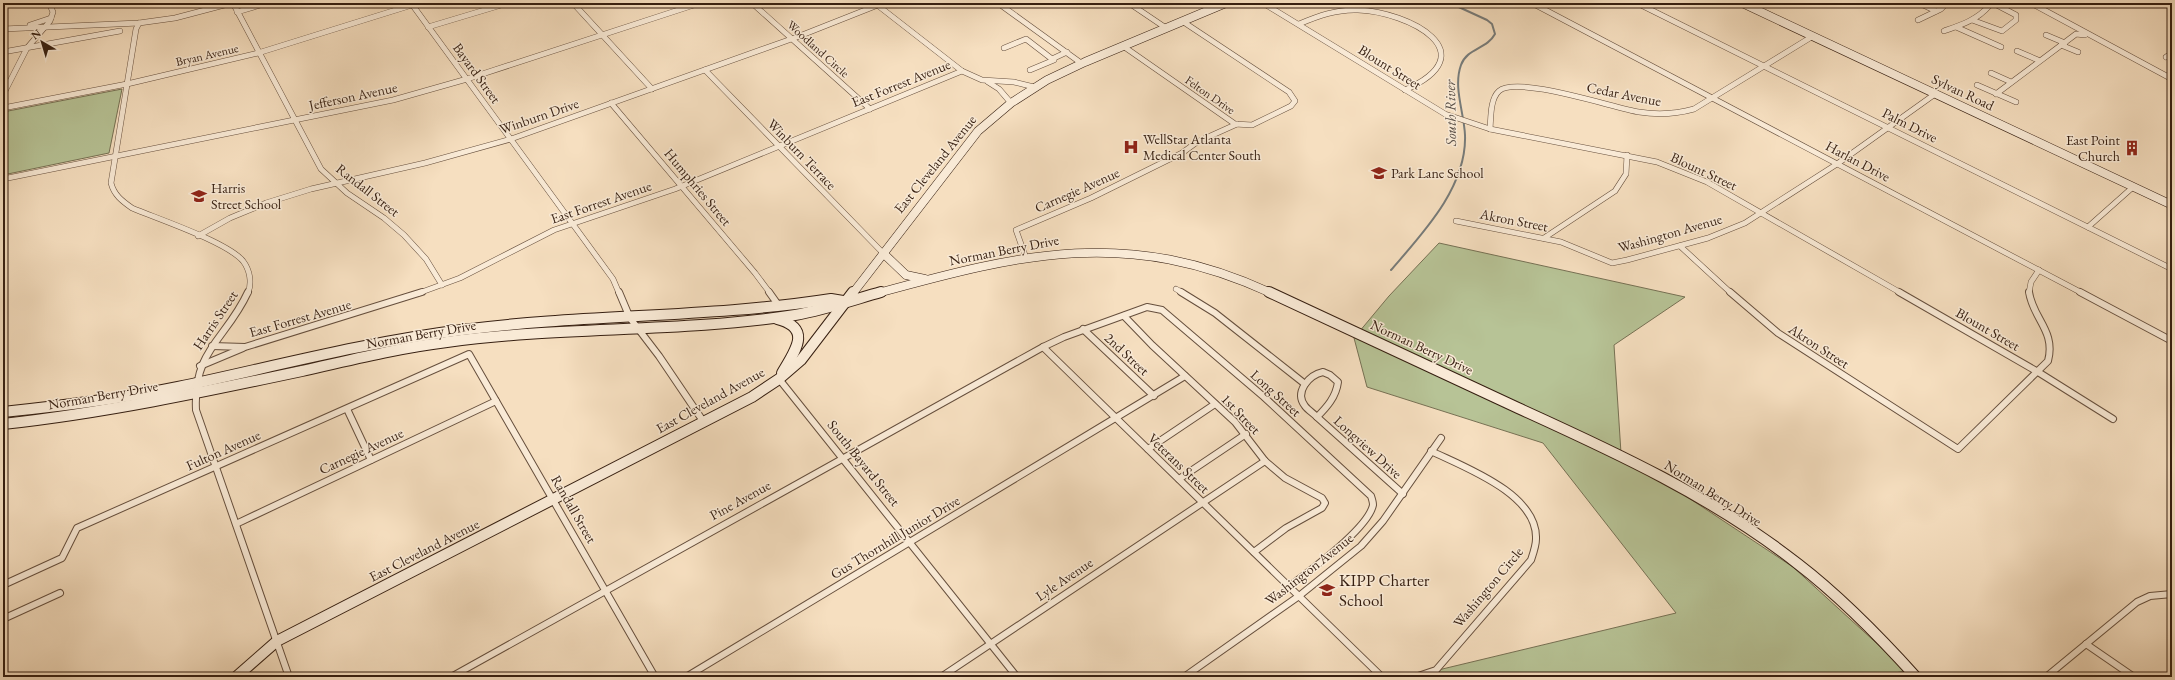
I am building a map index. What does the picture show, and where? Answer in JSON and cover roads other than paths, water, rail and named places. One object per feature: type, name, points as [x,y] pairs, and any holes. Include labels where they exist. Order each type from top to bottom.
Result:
[{"type":"main road","name":"East Cleveland Avenue","points":[[236,677],[277,641],[752,397],[779,379],[801,360],[826,331],[846,301],[978,131],[994,116],[1034,87],[1081,63],[1226,3]]},
{"type":"main road","name":"Sylvan Road","points":[[1742,3],[2172,205]]},
{"type":"main road","name":"Norman Berry Drive","points":[[3,424],[75,415],[195,393],[430,344],[500,336],[638,328],[765,318],[826,309],[846,301],[1026,258],[1064,252],[1104,251],[1144,254],[1184,261],[1238,278],[1596,442],[1685,490],[1785,554],[1842,601],[1893,651],[1916,677]]},
{"type":"main road","points":[[883,253],[906,275],[930,280]]},
{"type":"main road","name":"Norman Berry Drive","points":[[3,412],[108,400],[385,343],[462,330],[523,324],[735,311],[830,300],[846,301]]},
{"type":"main road","points":[[765,318],[786,321],[799,333],[796,350],[779,379]]},
{"type":"street","points":[[3,95],[27,48],[51,18],[53,12],[49,3]]},
{"type":"street","points":[[6,29],[45,26],[139,23],[175,18],[232,3]]},
{"type":"street","name":"Randall Street","points":[[232,3],[321,169],[336,184],[404,235],[426,259],[442,285]]},
{"type":"street","points":[[237,12],[267,3]]},
{"type":"street","points":[[428,27],[508,3]]},
{"type":"street","points":[[573,3],[652,89]]},
{"type":"street","name":"Jefferson Avenue","points":[[3,179],[392,100],[467,79],[700,3]]},
{"type":"street","name":"Woodland Circle","points":[[752,3],[870,109]]},
{"type":"street","points":[[998,3],[1081,63]]},
{"type":"street","points":[[1129,3],[1166,28]]},
{"type":"street","name":"Blount Street","points":[[1263,3],[1446,114],[1490,129],[1627,155],[1657,162],[1686,172],[1762,213],[2038,372],[2113,419]]},
{"type":"street","name":"Harlan Drive","points":[[1532,3],[2172,341]]},
{"type":"street","name":"Palm Drive","points":[[1638,3],[2172,269]]},
{"type":"street","points":[[1919,3],[1936,11]]},
{"type":"street","points":[[1918,20],[1936,11],[1947,3]]},
{"type":"street","points":[[1944,31],[1972,20],[1984,12],[1989,6],[1988,3]]},
{"type":"street","points":[[1972,20],[2002,31],[2016,20],[2016,16],[1993,3]]},
{"type":"street","points":[[2031,3],[2172,79]]},
{"type":"street","name":"Bayard Street","points":[[411,4],[613,279],[623,297],[630,318]]},
{"type":"street","name":"Bryan Avenue","points":[[3,108],[127,84],[258,53],[411,4]]},
{"type":"street","points":[[878,4],[962,71],[999,89],[1011,103]]},
{"type":"street","name":"Winburn Drive","points":[[198,236],[230,218],[266,203],[311,189],[425,163],[511,139],[792,39],[878,4]]},
{"type":"street","points":[[1299,24],[1327,13],[1357,10],[1390,15],[1418,26],[1436,42],[1441,52],[1441,60],[1438,68],[1431,76],[1405,90]]},
{"type":"street","points":[[19,28],[51,18]]},
{"type":"street","name":"Felton Drive","points":[[1123,46],[1237,124],[1244,125],[1258,123],[1291,106],[1295,101],[1292,95],[1182,21]]},
{"type":"street","name":"Harris Street","points":[[139,23],[136,29],[115,157],[111,183],[113,192],[119,200],[132,208],[226,247],[238,254],[246,263],[250,275],[250,289],[245,302],[212,346],[200,366],[195,393],[196,410],[289,677]]},
{"type":"street","points":[[1956,27],[2001,47]]},
{"type":"street","points":[[3,52],[120,31]]},
{"type":"street","points":[[1996,94],[2038,60],[2074,36],[2080,38],[2086,34]]},
{"type":"street","points":[[2046,35],[2078,52]]},
{"type":"street","name":"Cedar Avenue","points":[[1490,129],[1494,97],[1500,90],[1513,87],[1533,87],[1658,115],[1686,112],[1712,98],[1813,36]]},
{"type":"street","points":[[1004,48],[1026,39],[1052,59]]},
{"type":"street","points":[[2017,51],[2038,60]]},
{"type":"street","points":[[1030,70],[1054,60],[1052,59],[1067,52]]},
{"type":"street","points":[[2166,57],[2172,52]]},
{"type":"street","name":"Winburn Terrace","points":[[705,70],[883,253]]},
{"type":"street","name":"East Forrest Avenue","points":[[200,366],[245,346],[275,336],[392,304],[442,285],[483,267],[538,237],[573,223],[682,186],[962,71]]},
{"type":"street","points":[[1991,73],[2011,82]]},
{"type":"street","points":[[982,80],[1014,82],[1034,87]]},
{"type":"street","points":[[1977,85],[2016,102]]},
{"type":"street","name":"Washington Avenue","points":[[1612,263],[1680,246],[1727,231],[1762,213],[1836,164],[1935,94]]},
{"type":"street","name":"Humphries Street","points":[[611,104],[682,186],[779,306]]},
{"type":"street","name":"Carnegie Avenue","points":[[1026,258],[1016,230],[1091,198],[1182,154],[1197,142],[1237,124]]},
{"type":"street","points":[[1544,238],[1615,191],[1626,174],[1627,155]]},
{"type":"street","points":[[2088,227],[2133,187]]},
{"type":"street","name":"Akron Street","points":[[1456,221],[1544,238],[1579,248],[1612,263]]},
{"type":"street","name":"Akron Street","points":[[1680,246],[1741,302],[1778,333],[1958,449],[2038,372]]},
{"type":"street","points":[[2038,372],[2048,361],[2051,349],[2048,335],[2033,308],[2028,295],[2030,281],[2039,270]]},
{"type":"street","points":[[1176,289],[1215,313],[1306,384]]},
{"type":"street","name":"Long Street","points":[[1043,347],[1083,330],[1147,307],[1162,310],[1264,397],[1371,496],[1373,502],[1372,508],[1353,533],[1289,587]]},
{"type":"street","name":"1st Street","points":[[1124,316],[1246,434],[1265,461],[1285,478],[1322,498],[1325,503],[1322,508],[1286,528],[1254,552]]},
{"type":"street","points":[[630,318],[704,421]]},
{"type":"street","name":"2nd Street","points":[[1083,330],[1154,396]]},
{"type":"street","name":"East Forrest Avenue","points":[[212,346],[245,346]]},
{"type":"street","name":"Veterans Street","points":[[1043,347],[1299,596]]},
{"type":"street","name":"Pine Avenue","points":[[451,677],[1043,347]]},
{"type":"street","name":"Randall Street","points":[[469,354],[655,677]]},
{"type":"street","name":"Fulton Avenue","points":[[3,584],[62,558],[77,528],[469,354]]},
{"type":"street","name":"Longview Drive","points":[[1317,417],[1336,393],[1338,382],[1332,375],[1320,372],[1311,375],[1300,399],[1305,406],[1317,417],[1402,494]]},
{"type":"street","name":"Gus Thornhill Junior Drive","points":[[686,677],[1117,419],[1185,376]]},
{"type":"street","name":"South Bayard Street","points":[[779,379],[1017,677]]},
{"type":"street","name":"Carnegie Avenue","points":[[236,524],[496,401]]},
{"type":"street","points":[[1148,449],[1215,404]]},
{"type":"street","points":[[347,409],[371,460]]},
{"type":"street","points":[[1178,479],[1246,434]]},
{"type":"street","name":"Washington Avenue","points":[[1184,677],[1299,596],[1336,568],[1361,546],[1383,521],[1441,438]]},
{"type":"street","name":"Washington Circle","points":[[1415,677],[1436,670],[1530,560],[1536,549],[1537,538],[1531,516],[1514,496],[1499,486],[1431,451]]},
{"type":"street","name":"Lyle Avenue","points":[[941,677],[1265,461]]},
{"type":"street","points":[[3,619],[60,593]]},
{"type":"street","points":[[2046,677],[2137,602],[2150,596],[2172,594]]},
{"type":"street","points":[[1299,596],[1382,677]]},
{"type":"street","points":[[2086,644],[2134,677]]},
{"type":"waterway","name":"South River","points":[[1391,270],[1429,225],[1441,208],[1459,173],[1464,154],[1465,135],[1458,91],[1461,65],[1468,55],[1487,43],[1495,34],[1492,24],[1487,20],[1450,3]]},
{"type":"place","name":"WellStar Atlanta Medical Center South","points":[[1131,147]]},
{"type":"place","name":"East Point Church","points":[[2132,148]]},
{"type":"place","name":"Park Lane School","points":[[1379,173]]},
{"type":"place","name":"Harris Street School","points":[[199,196]]},
{"type":"place","name":"KIPP Charter School","points":[[1327,590]]}]
